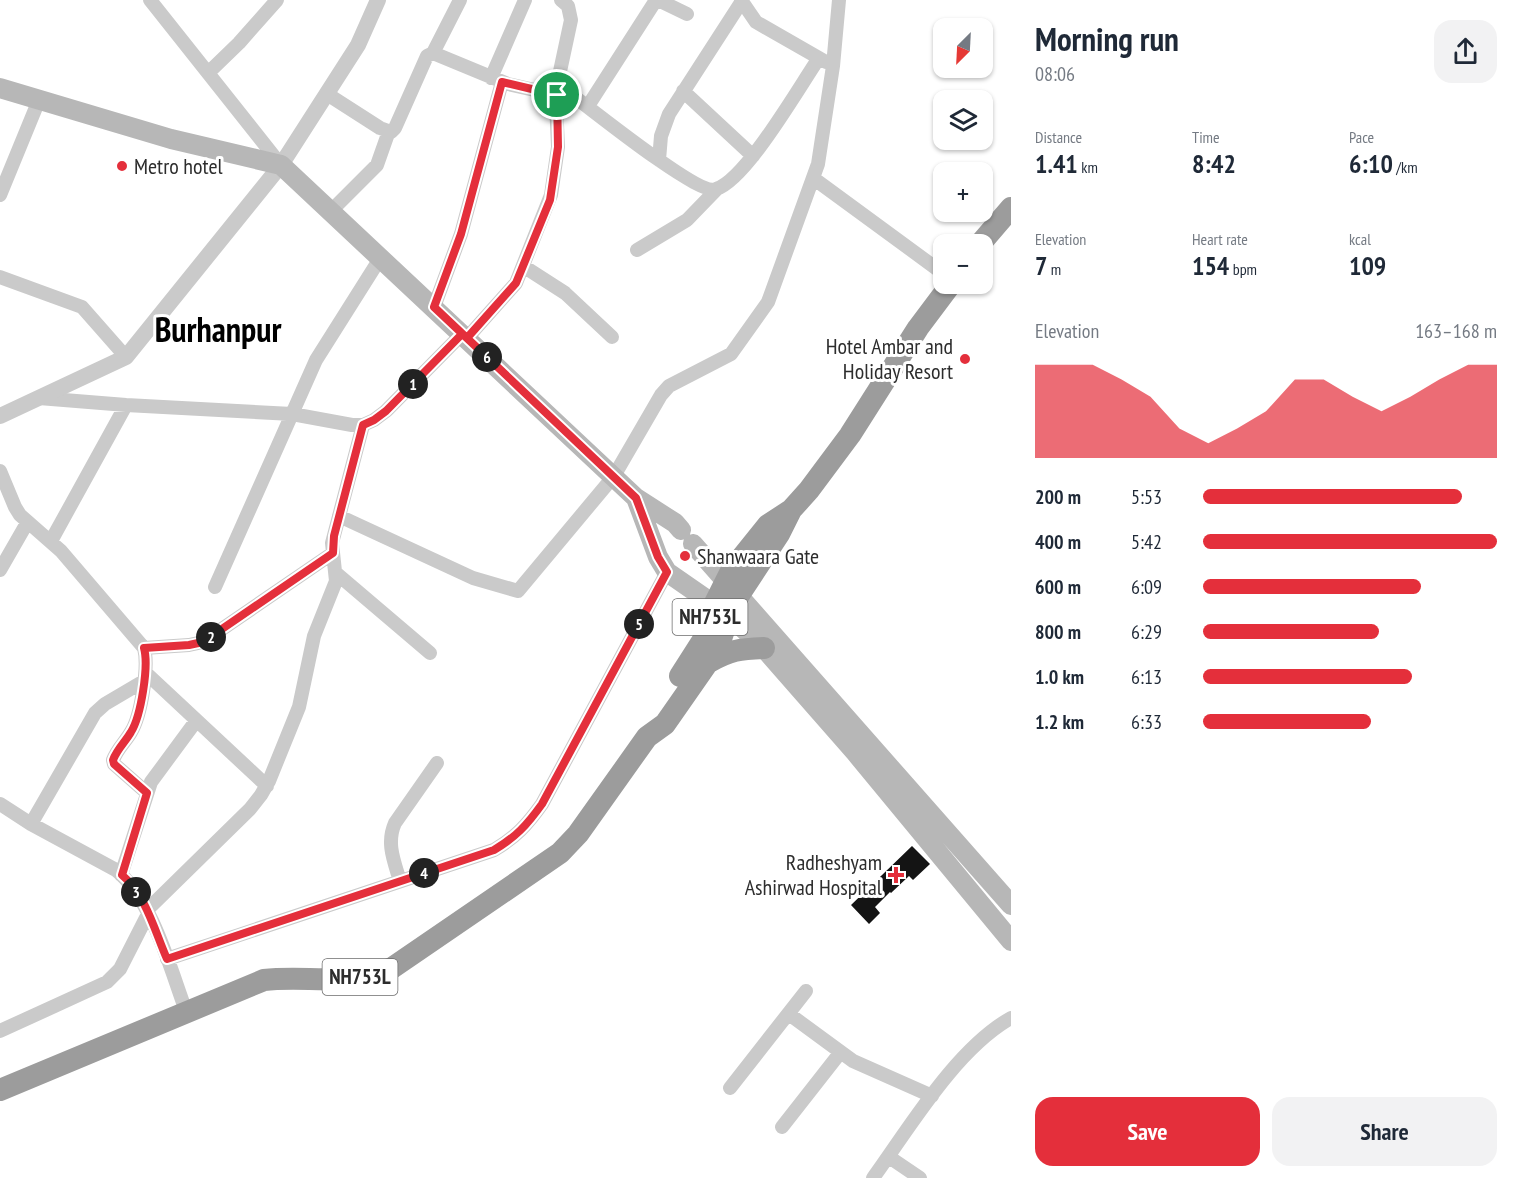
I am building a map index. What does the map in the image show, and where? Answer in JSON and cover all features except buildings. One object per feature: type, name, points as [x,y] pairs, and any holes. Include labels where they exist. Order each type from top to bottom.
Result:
[{"type":"highway","points":[[989,234],[1011,208]]},
{"type":"highway","name":"NH753L","points":[[648,737],[654,713],[722,610],[768,525],[791,510],[809,490],[850,435],[918,328],[944,294]]},
{"type":"highway","name":"NH753L","points":[[0,1090],[264,980],[281,978],[350,979],[376,975],[392,968],[560,853],[578,834],[648,737],[665,724],[718,648],[722,610]]},
{"type":"highway","points":[[709,662],[728,651],[764,648]]},
{"type":"main road","points":[[0,88],[171,139],[281,165],[636,498],[675,523],[1011,905]]},
{"type":"main road","points":[[636,498],[658,557],[667,572],[722,610],[764,648],[855,752],[1011,941]]},
{"type":"street","points":[[208,73],[239,43],[277,0]]},
{"type":"street","points":[[0,416],[126,357],[281,165],[358,45],[378,0]]},
{"type":"street","points":[[331,211],[377,165],[389,131],[395,128],[427,56],[433,53],[460,0]]},
{"type":"street","points":[[434,307],[461,234],[497,80],[525,0]]},
{"type":"street","points":[[39,398],[292,414],[363,425],[386,411],[465,336],[513,286],[523,266],[551,195],[558,147],[558,89],[570,27],[568,6],[561,0]]},
{"type":"street","points":[[570,14],[576,0]]},
{"type":"street","points":[[588,106],[657,0],[687,14]]},
{"type":"street","points":[[339,516],[473,578],[518,591],[614,476],[669,386],[731,354],[768,302],[818,164],[833,66],[839,0]]},
{"type":"street","points":[[153,1],[281,165]]},
{"type":"street","points":[[659,160],[664,125],[741,1],[756,22],[833,66]]},
{"type":"street","points":[[433,53],[497,80],[558,89],[588,106],[659,160],[702,188],[717,189]]},
{"type":"street","points":[[637,250],[687,220],[717,189],[741,170],[753,156],[819,58]]},
{"type":"street","points":[[683,91],[753,156]]},
{"type":"street","points":[[327,94],[380,128],[389,131]]},
{"type":"street","points":[[0,195],[5,166],[39,100]]},
{"type":"street","points":[[813,178],[933,266]]},
{"type":"street","points":[[215,587],[320,352],[381,257]]},
{"type":"street","points":[[523,266],[565,293],[612,337]]},
{"type":"street","points":[[0,277],[82,307],[126,357]]},
{"type":"street","points":[[51,541],[126,405]]},
{"type":"street","points":[[0,1031],[107,982],[120,969],[147,912],[250,809],[267,786],[299,707],[314,636],[336,581],[332,543],[363,425]]},
{"type":"street","points":[[0,471],[15,507],[27,523],[51,541],[144,648],[147,658],[145,677],[134,727],[113,760],[114,764],[147,793]]},
{"type":"street","points":[[0,570],[27,523]]},
{"type":"street","points":[[144,648],[203,642],[333,553]]},
{"type":"street","points":[[167,959],[494,850],[513,838],[542,804],[667,572]]},
{"type":"street","points":[[336,573],[430,653]]},
{"type":"street","points":[[145,677],[267,786]]},
{"type":"street","points":[[31,824],[95,713],[145,677]]},
{"type":"street","points":[[122,875],[147,793],[156,773],[196,721]]},
{"type":"street","points":[[400,881],[391,849],[392,831],[395,823],[437,763]]},
{"type":"street","points":[[0,804],[122,875],[134,888],[167,959],[186,1011]]},
{"type":"street","points":[[730,1088],[806,991]]},
{"type":"street","points":[[789,1014],[840,1053],[860,1065],[932,1096]]},
{"type":"street","points":[[873,1178],[949,1074],[992,1031],[1011,1018]]},
{"type":"street","points":[[782,1127],[840,1053]]},
{"type":"street","points":[[889,1157],[920,1178]]},
{"type":"place","name":"Metro hotel","points":[[122,166]]},
{"type":"place","name":"Hotel Ambar and Holiday Resort","points":[[965,359]]},
{"type":"place","name":"Shanwaara Gate","points":[[685,556]]},
{"type":"place","name":"Radheshyam Ashirwad Hospital","points":[[896,875]]},
{"type":"district","name":"Burhanpur","points":[[218,330]]},
{"type":"route","points":[[557,95],[502,82],[461,234],[434,307],[467,338],[611,473],[636,498],[658,557],[667,572],[542,804],[513,838],[494,850],[167,959],[147,910],[134,888],[122,875],[147,793],[114,764],[113,760],[136,722],[146,669],[147,658],[144,648],[203,642],[333,553],[332,543],[363,425],[386,411],[462,334],[467,338],[516,283],[551,195],[558,147],[557,95]]}]
